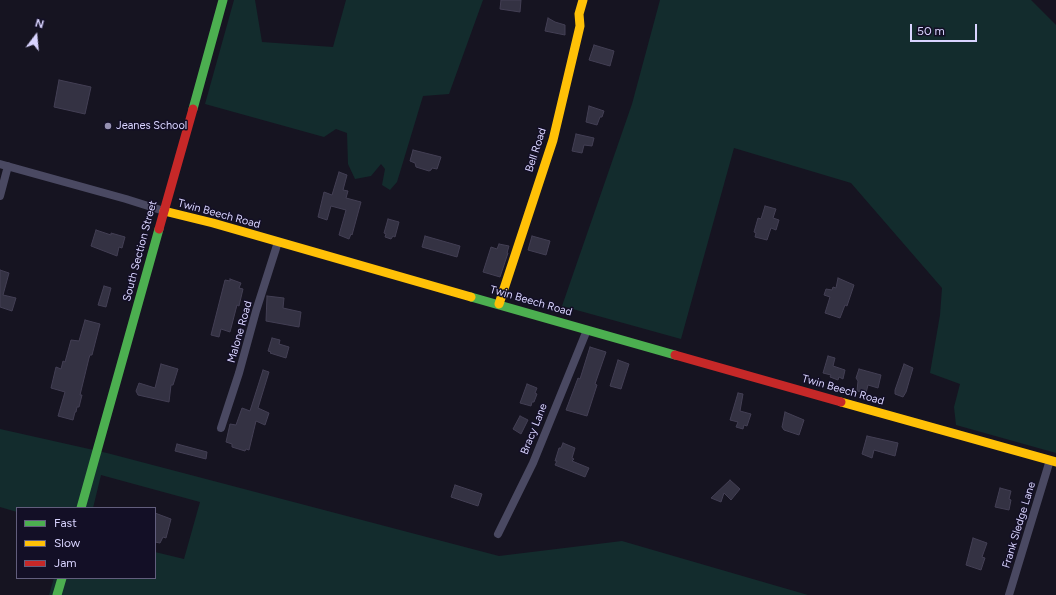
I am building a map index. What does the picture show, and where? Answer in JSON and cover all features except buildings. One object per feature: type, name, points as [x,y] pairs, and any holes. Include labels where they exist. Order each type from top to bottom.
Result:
[{"type":"street","name":"South Section Street","points":[[81,507],[223,0]]},
{"type":"street","name":"Bell Road","points":[[499,304],[554,134],[580,26],[579,14],[583,0]]},
{"type":"street","name":"Twin Beech Road","points":[[4,165],[1053,461]]},
{"type":"street","points":[[0,196],[4,165]]},
{"type":"street","name":"Malone Road","points":[[221,428],[278,242]]},
{"type":"street","name":"Bracy Lane","points":[[498,534],[533,463],[587,330]]},
{"type":"street","name":"Frank Sledge Lane","points":[[1009,595],[1053,461]]},
{"type":"street","points":[[57,595],[62,579]]},
{"type":"green space","points":[[234,0],[255,0],[262,42],[333,47],[346,0],[483,0],[449,94],[423,96],[397,182],[390,190],[382,185],[385,169],[381,164],[371,176],[355,179],[348,164],[347,133],[336,129],[324,137],[205,104]]},
{"type":"green space","points":[[660,0],[1031,0],[1056,25],[1056,453],[956,425],[954,407],[960,384],[930,373],[940,315],[942,288],[851,183],[734,148],[681,339],[562,306],[632,104]]},
{"type":"green space","points":[[0,429],[107,453],[499,556],[622,541],[808,595],[49,595],[54,579],[156,579],[156,552],[184,559],[200,502],[101,475],[93,507],[16,507],[16,512],[0,507]]},
{"type":"traffic: fast","points":[[193,109],[223,0]]},
{"type":"traffic: fast","points":[[81,507],[159,229]]},
{"type":"traffic: fast","points":[[471,297],[675,355]]},
{"type":"traffic: fast","points":[[57,595],[62,579]]},
{"type":"traffic: slow","points":[[499,304],[553,140],[580,26],[579,14],[583,0]]},
{"type":"traffic: slow","points":[[164,211],[213,223],[471,297]]},
{"type":"traffic: slow","points":[[841,402],[1056,462]]},
{"type":"traffic: jam","points":[[159,229],[193,109]]},
{"type":"traffic: jam","points":[[675,355],[841,402]]},
{"type":"place","name":"Jeanes School","points":[[108,126]]}]
